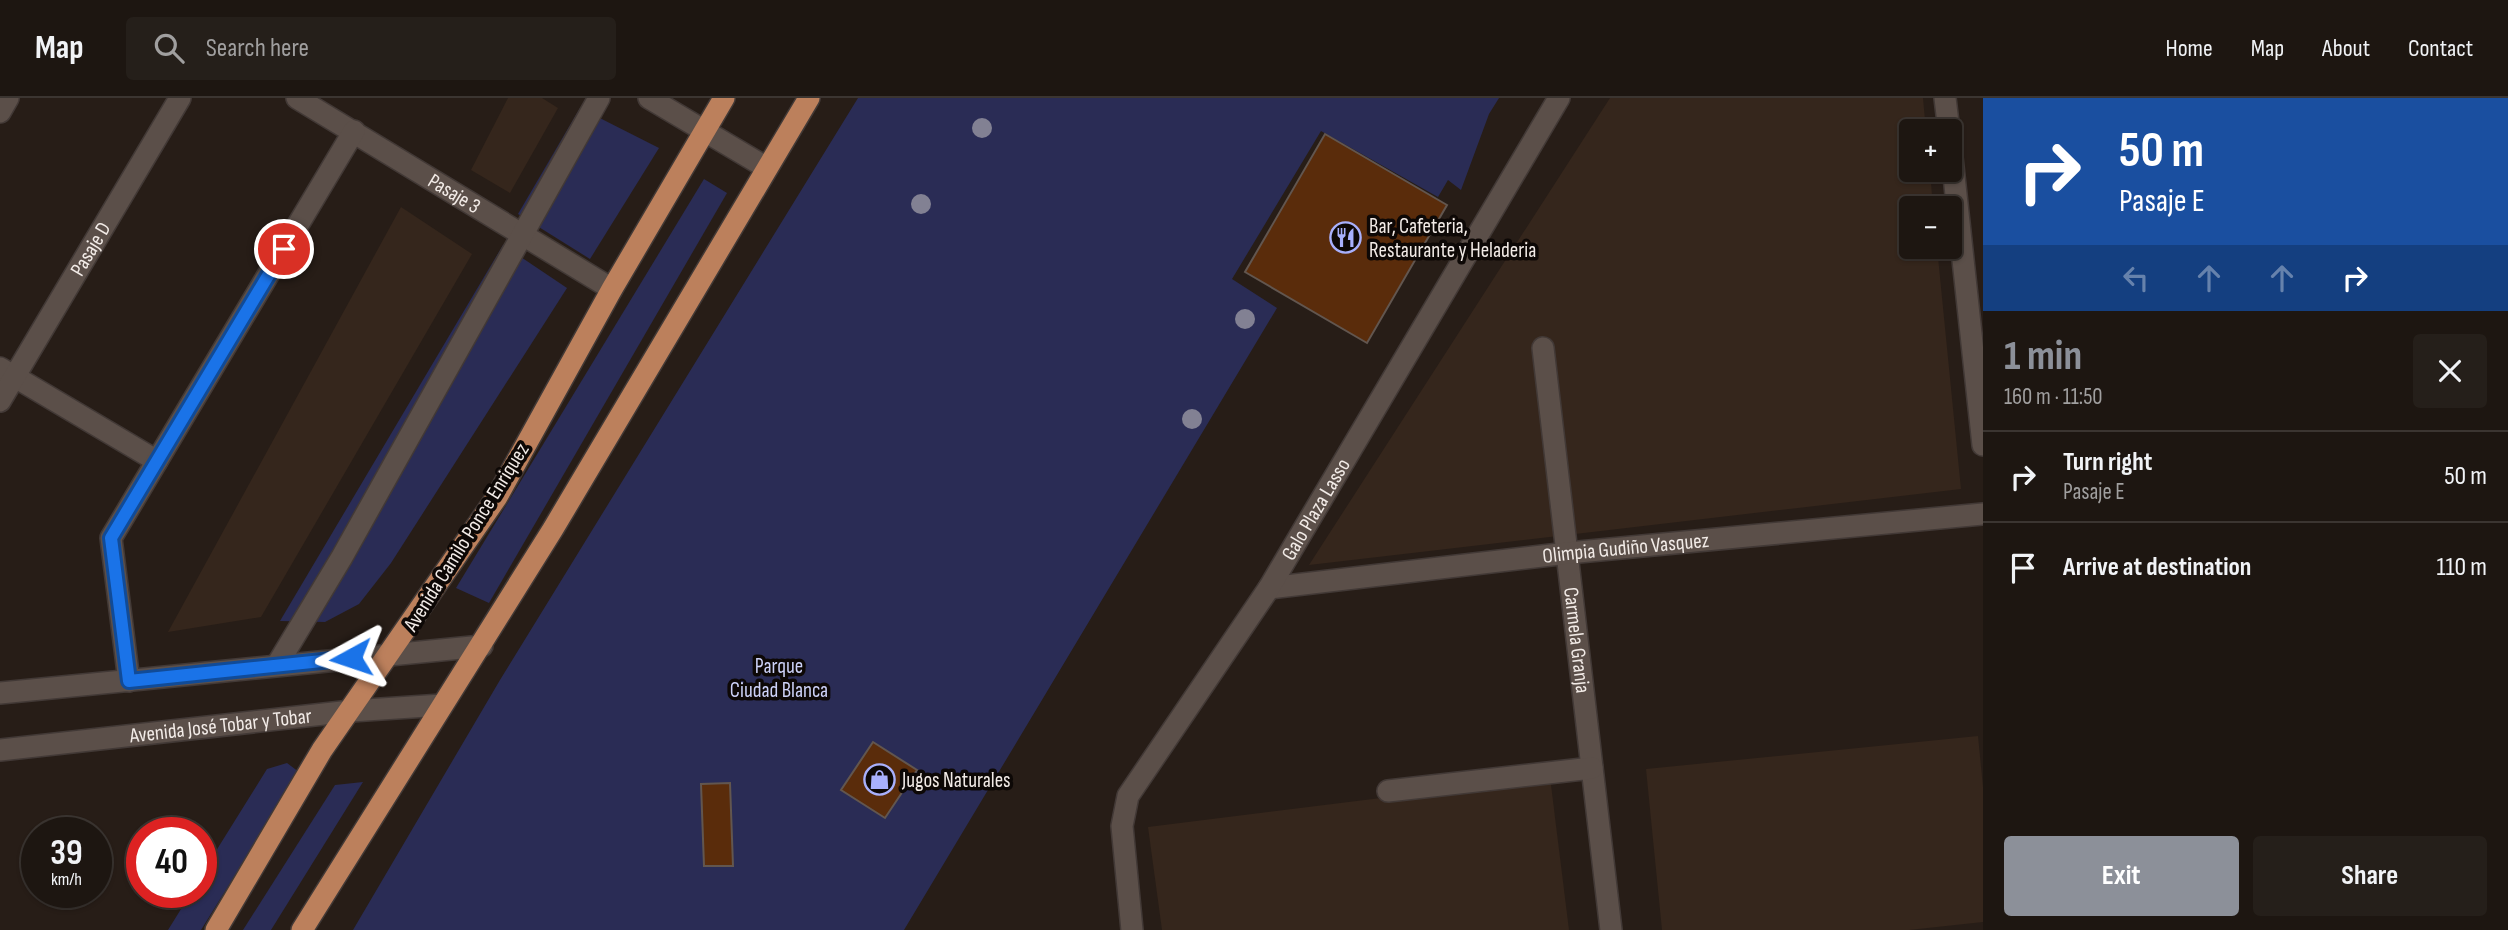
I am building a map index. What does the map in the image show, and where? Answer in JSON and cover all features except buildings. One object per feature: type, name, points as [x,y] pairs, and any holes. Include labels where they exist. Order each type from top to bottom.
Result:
[{"type":"main road","name":"Avenida Camilo Ponce Enriquez","points":[[216,930],[322,750],[391,654],[497,497],[612,289],[724,98]]},
{"type":"main road","points":[[302,930],[442,705],[482,646],[809,98]]},
{"type":"street","points":[[0,112],[8,98]]},
{"type":"street","name":"Pasaje D","points":[[0,401],[7,372],[180,98]]},
{"type":"street","name":"Pasaje 3","points":[[297,98],[612,289]]},
{"type":"street","points":[[277,665],[342,557],[599,98]]},
{"type":"street","points":[[649,98],[767,169]]},
{"type":"street","name":"Galo Plaza Lasso","points":[[1132,930],[1122,826],[1128,796],[1269,588],[1559,98]]},
{"type":"street","points":[[1945,98],[1948,119]]},
{"type":"street","points":[[129,681],[111,538],[354,131]]},
{"type":"street","points":[[1955,182],[1983,445]]},
{"type":"street","name":"Carmela Granja","points":[[1543,348],[1611,930]]},
{"type":"street","points":[[7,372],[157,461]]},
{"type":"street","name":"Olimpia Gudiño Vasquez","points":[[1269,588],[1568,553],[1983,514]]},
{"type":"street","points":[[0,693],[482,646]]},
{"type":"street","name":"Avenida José Tobar y Tobar","points":[[0,750],[351,710],[442,705]]},
{"type":"street","points":[[1388,791],[1592,768]]},
{"type":"shaded area","points":[[508,98],[542,98],[558,108],[510,193],[471,170]]},
{"type":"shaded area","points":[[1610,98],[1923,98],[1925,119],[1899,119],[1899,182],[1931,182],[1932,196],[1899,196],[1899,259],[1938,259],[1961,489],[1309,565]]},
{"type":"shaded area","points":[[401,207],[472,254],[261,617],[168,632]]},
{"type":"shaded area","points":[[1978,736],[1983,787],[1983,922],[1909,930],[1662,930],[1646,769]]},
{"type":"shaded area","points":[[1550,777],[1569,930],[1162,930],[1148,827]]},
{"type":"green space","name":"Parque Ciudad Blanca","points":[[858,98],[1499,98],[1489,114],[1461,190],[1448,180],[1438,197],[1321,131],[1232,279],[1277,308],[904,930],[353,930],[500,680]]},
{"type":"green space","points":[[580,108],[659,148],[590,259],[518,214]]},
{"type":"green space","points":[[704,179],[727,193],[489,603],[456,588]]},
{"type":"green space","points":[[503,245],[567,288],[391,563],[359,604],[325,622],[280,621]]},
{"type":"green space","points":[[287,763],[299,772],[217,904],[217,849],[267,769]]},
{"type":"green space","points":[[363,782],[271,930],[243,930],[335,785]]},
{"type":"green space","points":[[182,908],[215,908],[201,930],[168,930]]},
{"type":"place","name":"Bar, Cafeteria, Restaurante y Heladeria","points":[[1346,238]]},
{"type":"place","name":"Jugos Naturales","points":[[879,780]]},
{"type":"route","points":[[284,249],[111,538],[129,681],[351,658]]}]
